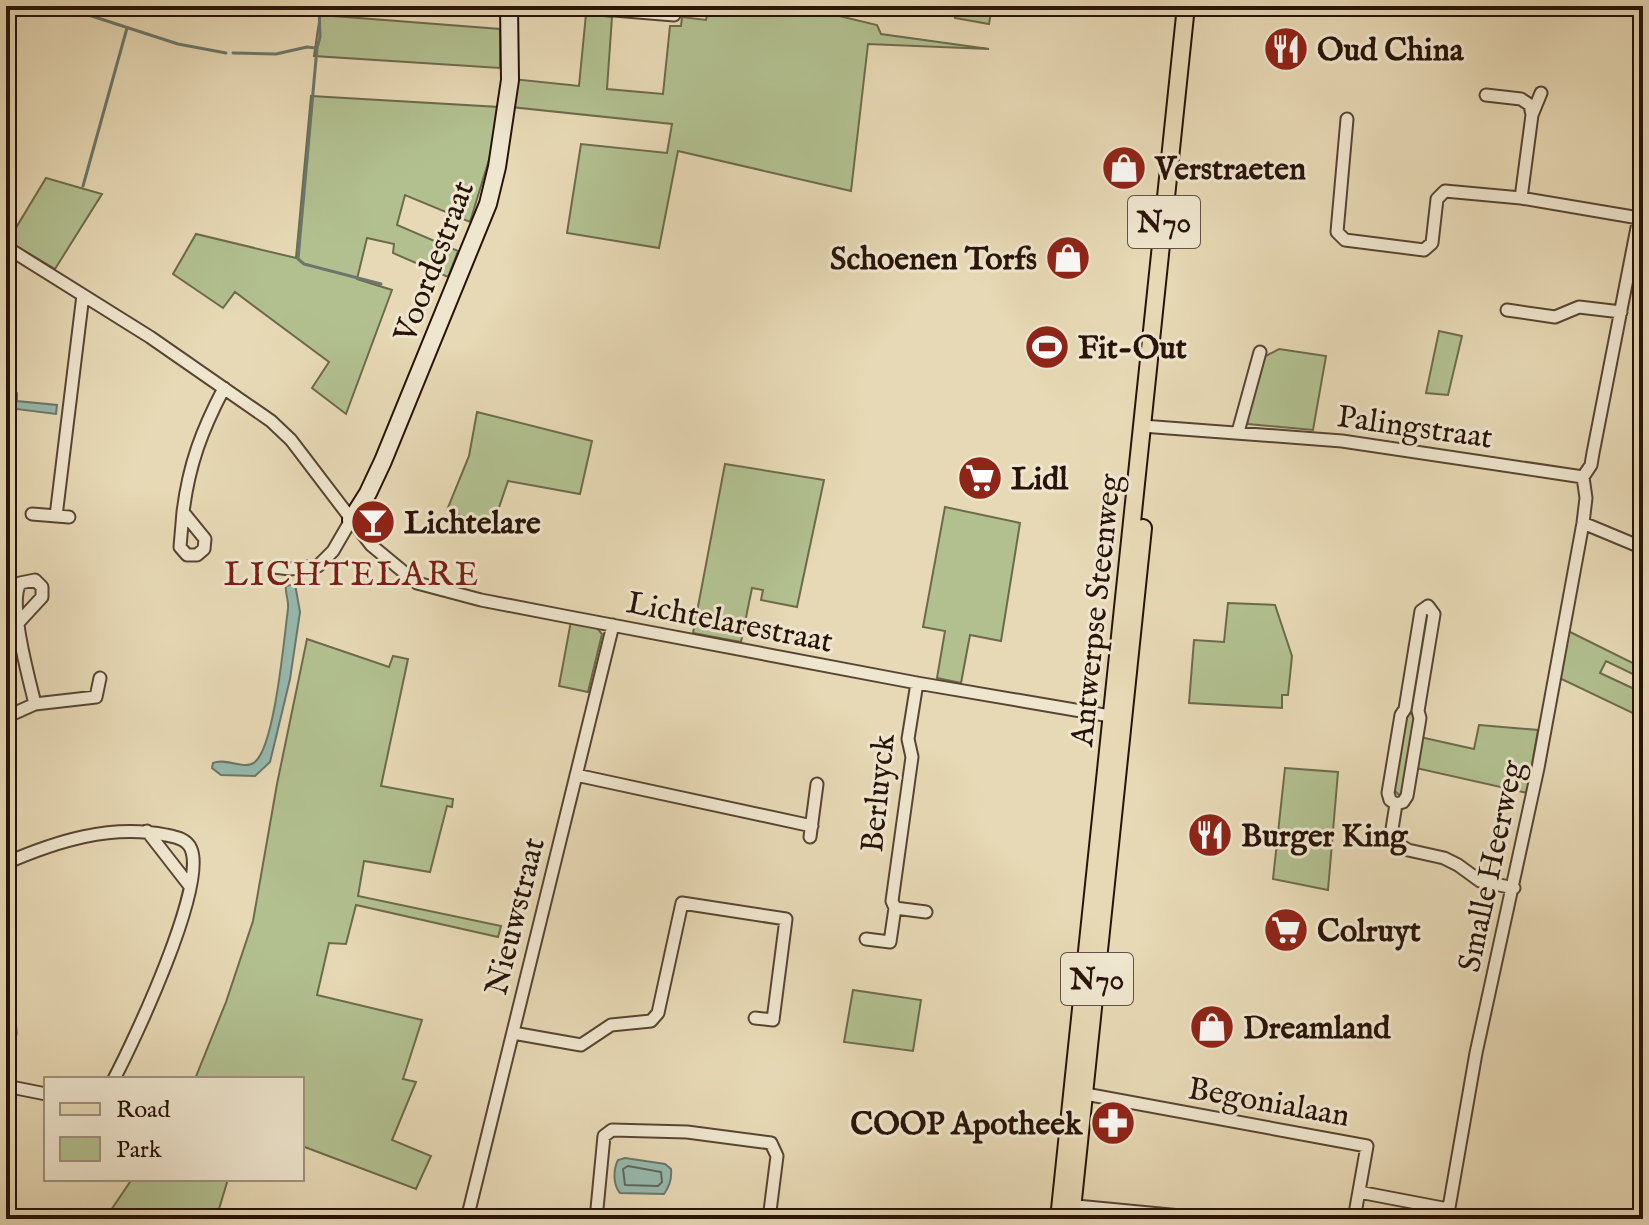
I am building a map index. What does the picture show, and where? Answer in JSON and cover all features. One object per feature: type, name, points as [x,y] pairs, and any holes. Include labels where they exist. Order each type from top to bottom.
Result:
[{"type":"main road","name":"Antwerpse Steenweg","points":[[1066,1212],[1148,426],[1186,6]]},
{"type":"main road","name":"Antwerpse Steenweg","points":[[1148,426],[1197,6]]},
{"type":"street","name":"Voordestraat","points":[[351,520],[383,461],[488,204],[510,80],[509,6]]},
{"type":"street","points":[[566,6],[674,15]]},
{"type":"street","points":[[1521,198],[1532,115],[1541,93]]},
{"type":"street","points":[[1486,95],[1521,99],[1530,105],[1532,115]]},
{"type":"street","points":[[1347,119],[1337,232],[1345,240],[1424,250],[1432,243],[1437,199],[1445,191],[1521,198],[1639,218]]},
{"type":"street","name":"Smalle Heerweg","points":[[1448,1214],[1476,1053],[1514,888],[1583,523],[1586,498],[1583,477],[1591,465],[1643,197]]},
{"type":"street","name":"Lichtelarestraat","points":[[6,247],[224,388],[282,431],[371,545],[417,583],[481,600],[917,683],[1119,717]]},
{"type":"street","points":[[56,516],[83,295]]},
{"type":"street","points":[[1507,310],[1555,317],[1579,307],[1621,312]]},
{"type":"street","points":[[1238,432],[1260,352]]},
{"type":"street","points":[[183,512],[193,456],[224,388]]},
{"type":"street","name":"Palingstraat","points":[[1148,426],[1342,441],[1583,477]]},
{"type":"street","points":[[32,514],[69,517]]},
{"type":"street","points":[[274,567],[318,566],[333,551],[351,520]]},
{"type":"street","points":[[1583,523],[1643,548]]},
{"type":"street","points":[[1428,606],[1434,614],[1418,711],[1420,718],[1407,796],[1403,802],[1396,804],[1390,800],[1388,793],[1421,611],[1428,606]]},
{"type":"street","points":[[19,622],[35,704]]},
{"type":"street","name":"Nieuwstraat","points":[[467,1219],[613,625]]},
{"type":"street","points":[[6,717],[35,704],[96,697],[100,678]]},
{"type":"street","name":"Berluyck","points":[[866,939],[890,942],[895,908],[892,901],[912,757],[908,739],[917,683]]},
{"type":"street","points":[[1405,709],[1412,707],[1418,711]]},
{"type":"street","points":[[576,775],[811,832],[817,784]]},
{"type":"street","points":[[1396,804],[1392,829],[1400,845],[1408,850],[1444,858],[1480,881],[1514,888]]},
{"type":"street","points":[[6,863],[37,850],[97,833],[126,830],[179,837],[190,845],[194,858],[178,933],[115,1077]]},
{"type":"street","points":[[147,831],[189,885]]},
{"type":"street","points":[[513,1033],[581,1045],[611,1025],[651,1021],[658,1013],[682,903],[786,919],[773,1020],[755,1018]]},
{"type":"street","points":[[895,908],[926,912]]},
{"type":"street","points":[[6,971],[10,1033],[6,1054]]},
{"type":"street","points":[[6,1086],[44,1094]]},
{"type":"street","name":"Begonialaan","points":[[1078,1093],[1367,1146],[1359,1192]]},
{"type":"street","points":[[596,1219],[604,1136],[612,1130],[687,1132],[771,1143],[777,1156],[769,1219]]},
{"type":"street","points":[[1354,1219],[1359,1192],[1448,1214]]},
{"type":"street","points":[[1066,1212],[1212,1219]]},
{"type":"green space","points":[[709,6],[835,6],[835,15],[877,25],[881,34],[989,49],[868,44],[851,191],[678,151],[659,248],[567,233],[581,144],[667,153],[672,124],[511,107],[513,79],[579,86],[586,14],[612,17],[607,89],[663,94],[670,26],[681,26],[682,17],[706,20]]},
{"type":"green space","points":[[956,6],[992,6],[989,24],[955,18]]},
{"type":"green space","points":[[320,15],[500,29],[500,68],[314,56]]},
{"type":"green space","points":[[311,96],[499,107],[491,153],[470,222],[405,195],[397,225],[458,251],[448,277],[393,253],[394,244],[367,238],[357,279],[392,290],[346,414],[312,388],[329,362],[235,292],[223,308],[173,274],[196,234],[296,258]]},
{"type":"green space","points":[[46,178],[102,194],[55,269],[8,241]]},
{"type":"green space","points":[[1439,331],[1462,336],[1448,395],[1426,393]]},
{"type":"green space","points":[[1279,349],[1326,356],[1313,430],[1248,424],[1246,417],[1264,357]]},
{"type":"green space","points":[[477,412],[592,441],[580,494],[508,481],[492,528],[447,510],[469,456]]},
{"type":"green space","points":[[725,464],[824,480],[797,607],[761,600],[763,590],[752,588],[741,642],[693,633]]},
{"type":"green space","points":[[945,507],[1020,523],[1001,641],[970,635],[961,683],[937,678],[945,631],[923,627]]},
{"type":"green space","points":[[1228,603],[1275,605],[1292,656],[1288,695],[1282,695],[1282,708],[1189,703],[1194,640],[1224,642]]},
{"type":"green space","points":[[571,621],[597,628],[602,634],[588,692],[559,686]]},
{"type":"green space","points":[[1562,628],[1643,668],[1643,679],[1606,661],[1600,673],[1643,693],[1643,718],[1553,675]]},
{"type":"green space","points":[[307,639],[389,667],[393,656],[408,659],[381,786],[453,799],[452,807],[447,806],[430,872],[364,861],[358,896],[501,926],[498,937],[356,905],[346,944],[329,943],[317,995],[422,1020],[403,1079],[416,1082],[392,1140],[431,1156],[416,1189],[304,1147],[304,1077],[196,1077],[226,1002],[253,921]]},
{"type":"green space","points":[[1407,714],[1418,718],[1405,793],[1400,796],[1394,790]]},
{"type":"green space","points":[[1479,725],[1538,730],[1527,793],[1416,768],[1420,737],[1474,749]]},
{"type":"green space","points":[[1285,768],[1338,772],[1328,890],[1273,879]]},
{"type":"green space","points":[[853,990],[921,1000],[913,1051],[844,1042]]},
{"type":"green space","points":[[131,1181],[227,1181],[216,1219],[105,1219]]},
{"type":"water","points":[[10,392],[17,393],[17,401],[57,405],[56,414],[8,408]]},
{"type":"water","points":[[295,584],[300,612],[290,679],[270,762],[255,776],[221,775],[212,768],[213,763],[251,764],[262,752],[273,714],[281,666],[288,609],[286,586]]},
{"type":"water","points":[[625,1158],[665,1164],[671,1169],[670,1182],[664,1194],[620,1193],[615,1182],[615,1168],[618,1160]]},
{"type":"waterway","points":[[319,6],[320,37],[298,259],[304,264],[381,284]]},
{"type":"waterway","points":[[70,9],[178,44],[226,53]]},
{"type":"waterway","points":[[83,186],[127,28]]},
{"type":"waterway","points":[[233,53],[276,54],[316,48]]},
{"type":"place","name":"Oud China","points":[[1286,49]]},
{"type":"place","name":"Verstraeten","points":[[1124,168]]},
{"type":"place","name":"Schoenen Torfs","points":[[1068,258]]},
{"type":"place","name":"Fit-Out","points":[[1047,347]]},
{"type":"place","name":"Lidl","points":[[980,478]]},
{"type":"place","name":"Lichtelare","points":[[373,522]]},
{"type":"place","name":"Burger King","points":[[1210,835]]},
{"type":"place","name":"Colruyt","points":[[1286,930]]},
{"type":"place","name":"Dreamland","points":[[1212,1027]]},
{"type":"place","name":"COOP Apotheek","points":[[1113,1123]]},
{"type":"district","name":"LICHTELARE","points":[[352,573]]}]
